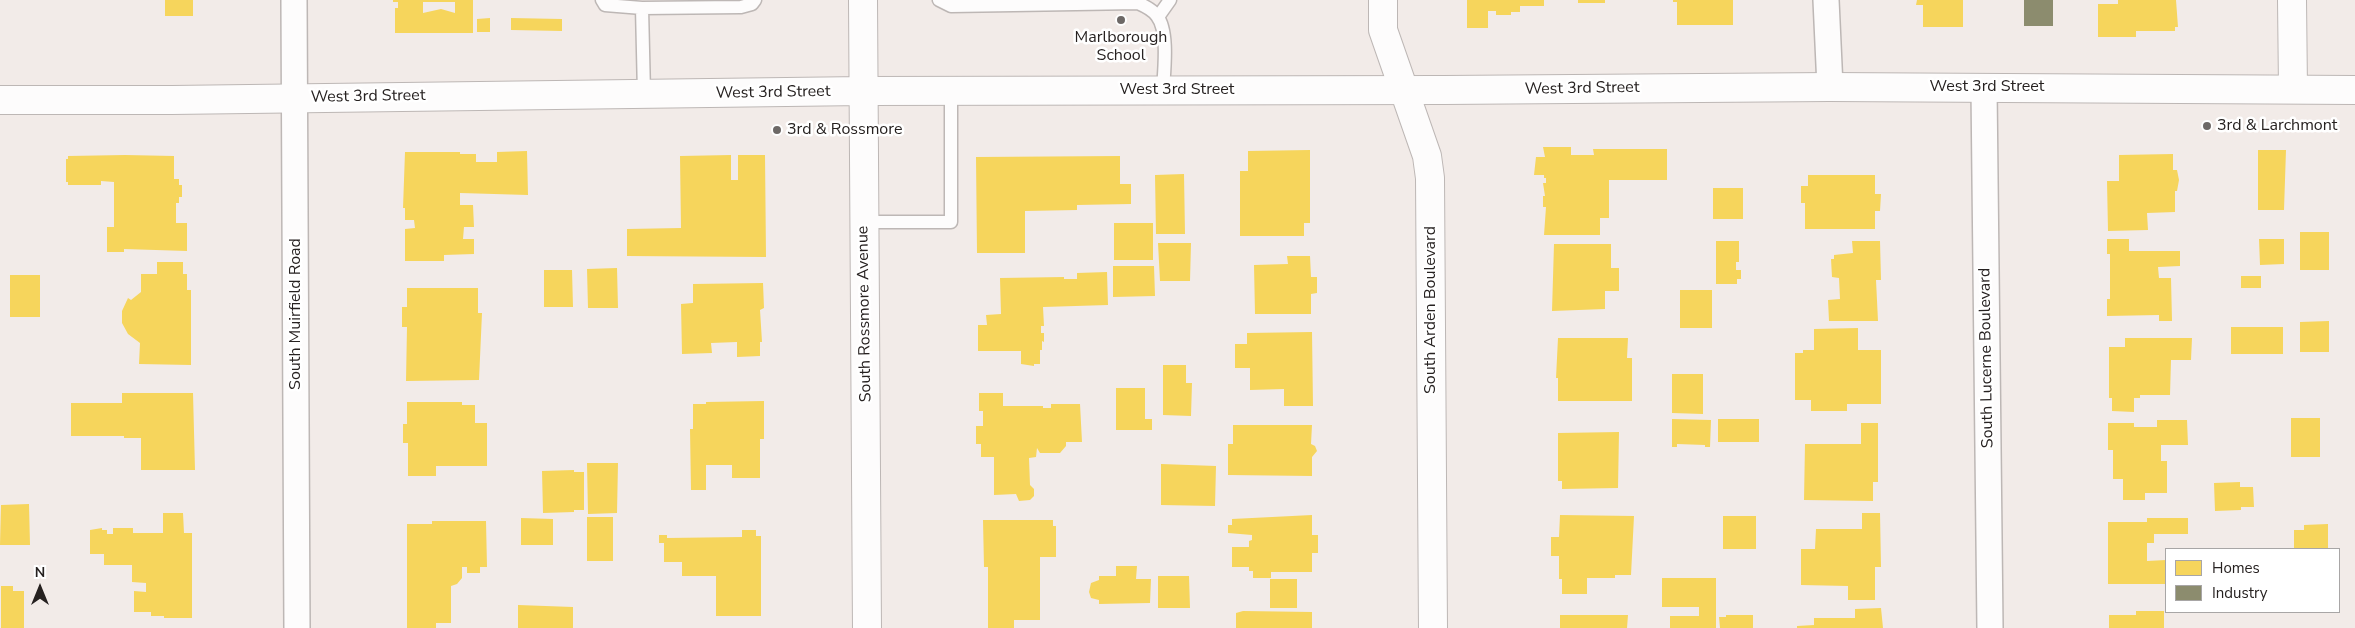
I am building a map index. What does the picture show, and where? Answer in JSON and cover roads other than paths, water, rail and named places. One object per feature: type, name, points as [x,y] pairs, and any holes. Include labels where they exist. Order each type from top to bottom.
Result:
[{"type":"main road","name":"South Rossmore Avenue","points":[[863,0],[867,628]]},
{"type":"main road","name":"South Arden Boulevard","points":[[1383,0],[1383,30],[1427,156],[1430,178],[1433,628]]},
{"type":"main road","points":[[2292,0],[2293,89]]},
{"type":"main road","name":"West 3rd Street","points":[[0,100],[863,91],[1830,87],[2355,90]]},
{"type":"street","name":"South Muirfield Road","points":[[294,0],[297,628]]},
{"type":"street","points":[[1826,0],[1830,87]]},
{"type":"street","name":"South Lucerne Boulevard","points":[[1984,88],[1990,628]]},
{"type":"lane","points":[[602,0],[606,5],[614,7],[642,8],[740,7],[752,4],[755,0]]},
{"type":"lane","points":[[939,0],[951,6],[1138,3],[1150,9],[1158,17],[1164,33],[1163,90]]},
{"type":"lane","points":[[1158,17],[1170,0]]},
{"type":"lane","points":[[642,8],[644,94]]},
{"type":"lane","points":[[864,222],[951,222],[951,91]]},
{"type":"place","name":"Marlborough School","points":[[1121,20]]},
{"type":"place","name":"3rd & Larchmont","points":[[2207,126]]},
{"type":"place","name":"3rd & Rossmore","points":[[777,130]]}]
